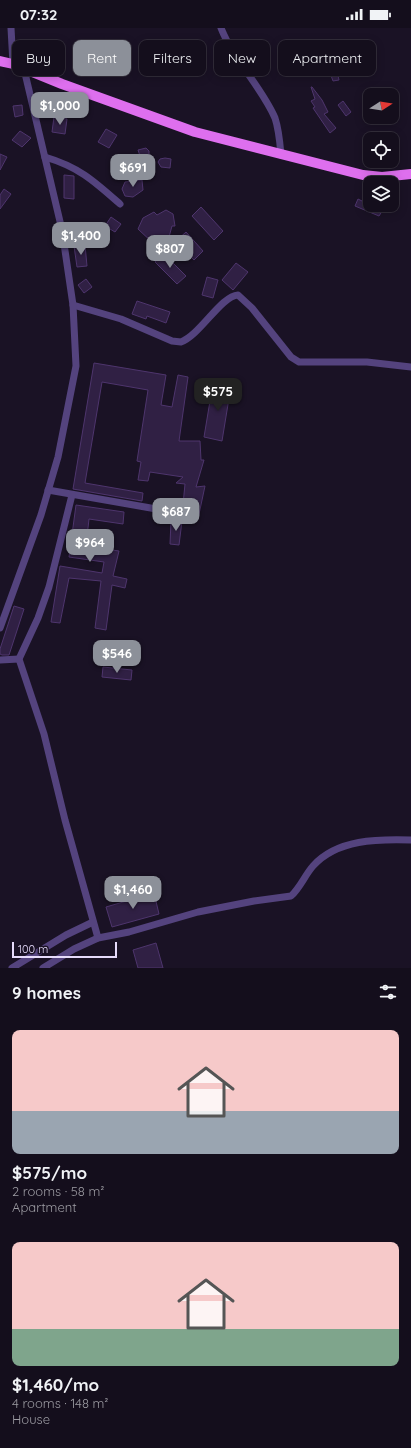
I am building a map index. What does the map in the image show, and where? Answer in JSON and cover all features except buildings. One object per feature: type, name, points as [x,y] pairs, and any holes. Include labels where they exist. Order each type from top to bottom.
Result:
[{"type":"main road","points":[[0,61],[12,64]]},
{"type":"main road","points":[[42,76],[161,121],[281,155],[363,175],[382,177],[411,174]]},
{"type":"street","points":[[11,28],[12,46]]},
{"type":"street","points":[[221,28],[272,112],[278,126],[281,155]]},
{"type":"street","points":[[0,628],[41,515],[58,457],[75,377],[76,355],[73,305],[62,230],[26,76]]},
{"type":"street","points":[[45,157],[64,163],[85,174],[120,204]]},
{"type":"street","points":[[73,305],[121,320],[172,340],[181,342],[191,335],[227,299],[238,294],[252,308],[291,357],[299,362],[367,362],[411,367]]},
{"type":"street","points":[[48,490],[162,510]]},
{"type":"street","points":[[72,495],[61,544],[44,605],[19,658],[44,734],[98,938]]},
{"type":"street","points":[[0,660],[19,658]]},
{"type":"street","points":[[43,968],[74,949],[98,938],[129,932],[198,912],[254,901],[288,897],[293,894],[313,866],[332,851],[364,842],[384,839],[411,840]]},
{"type":"street","points":[[12,968],[93,922]]}]
